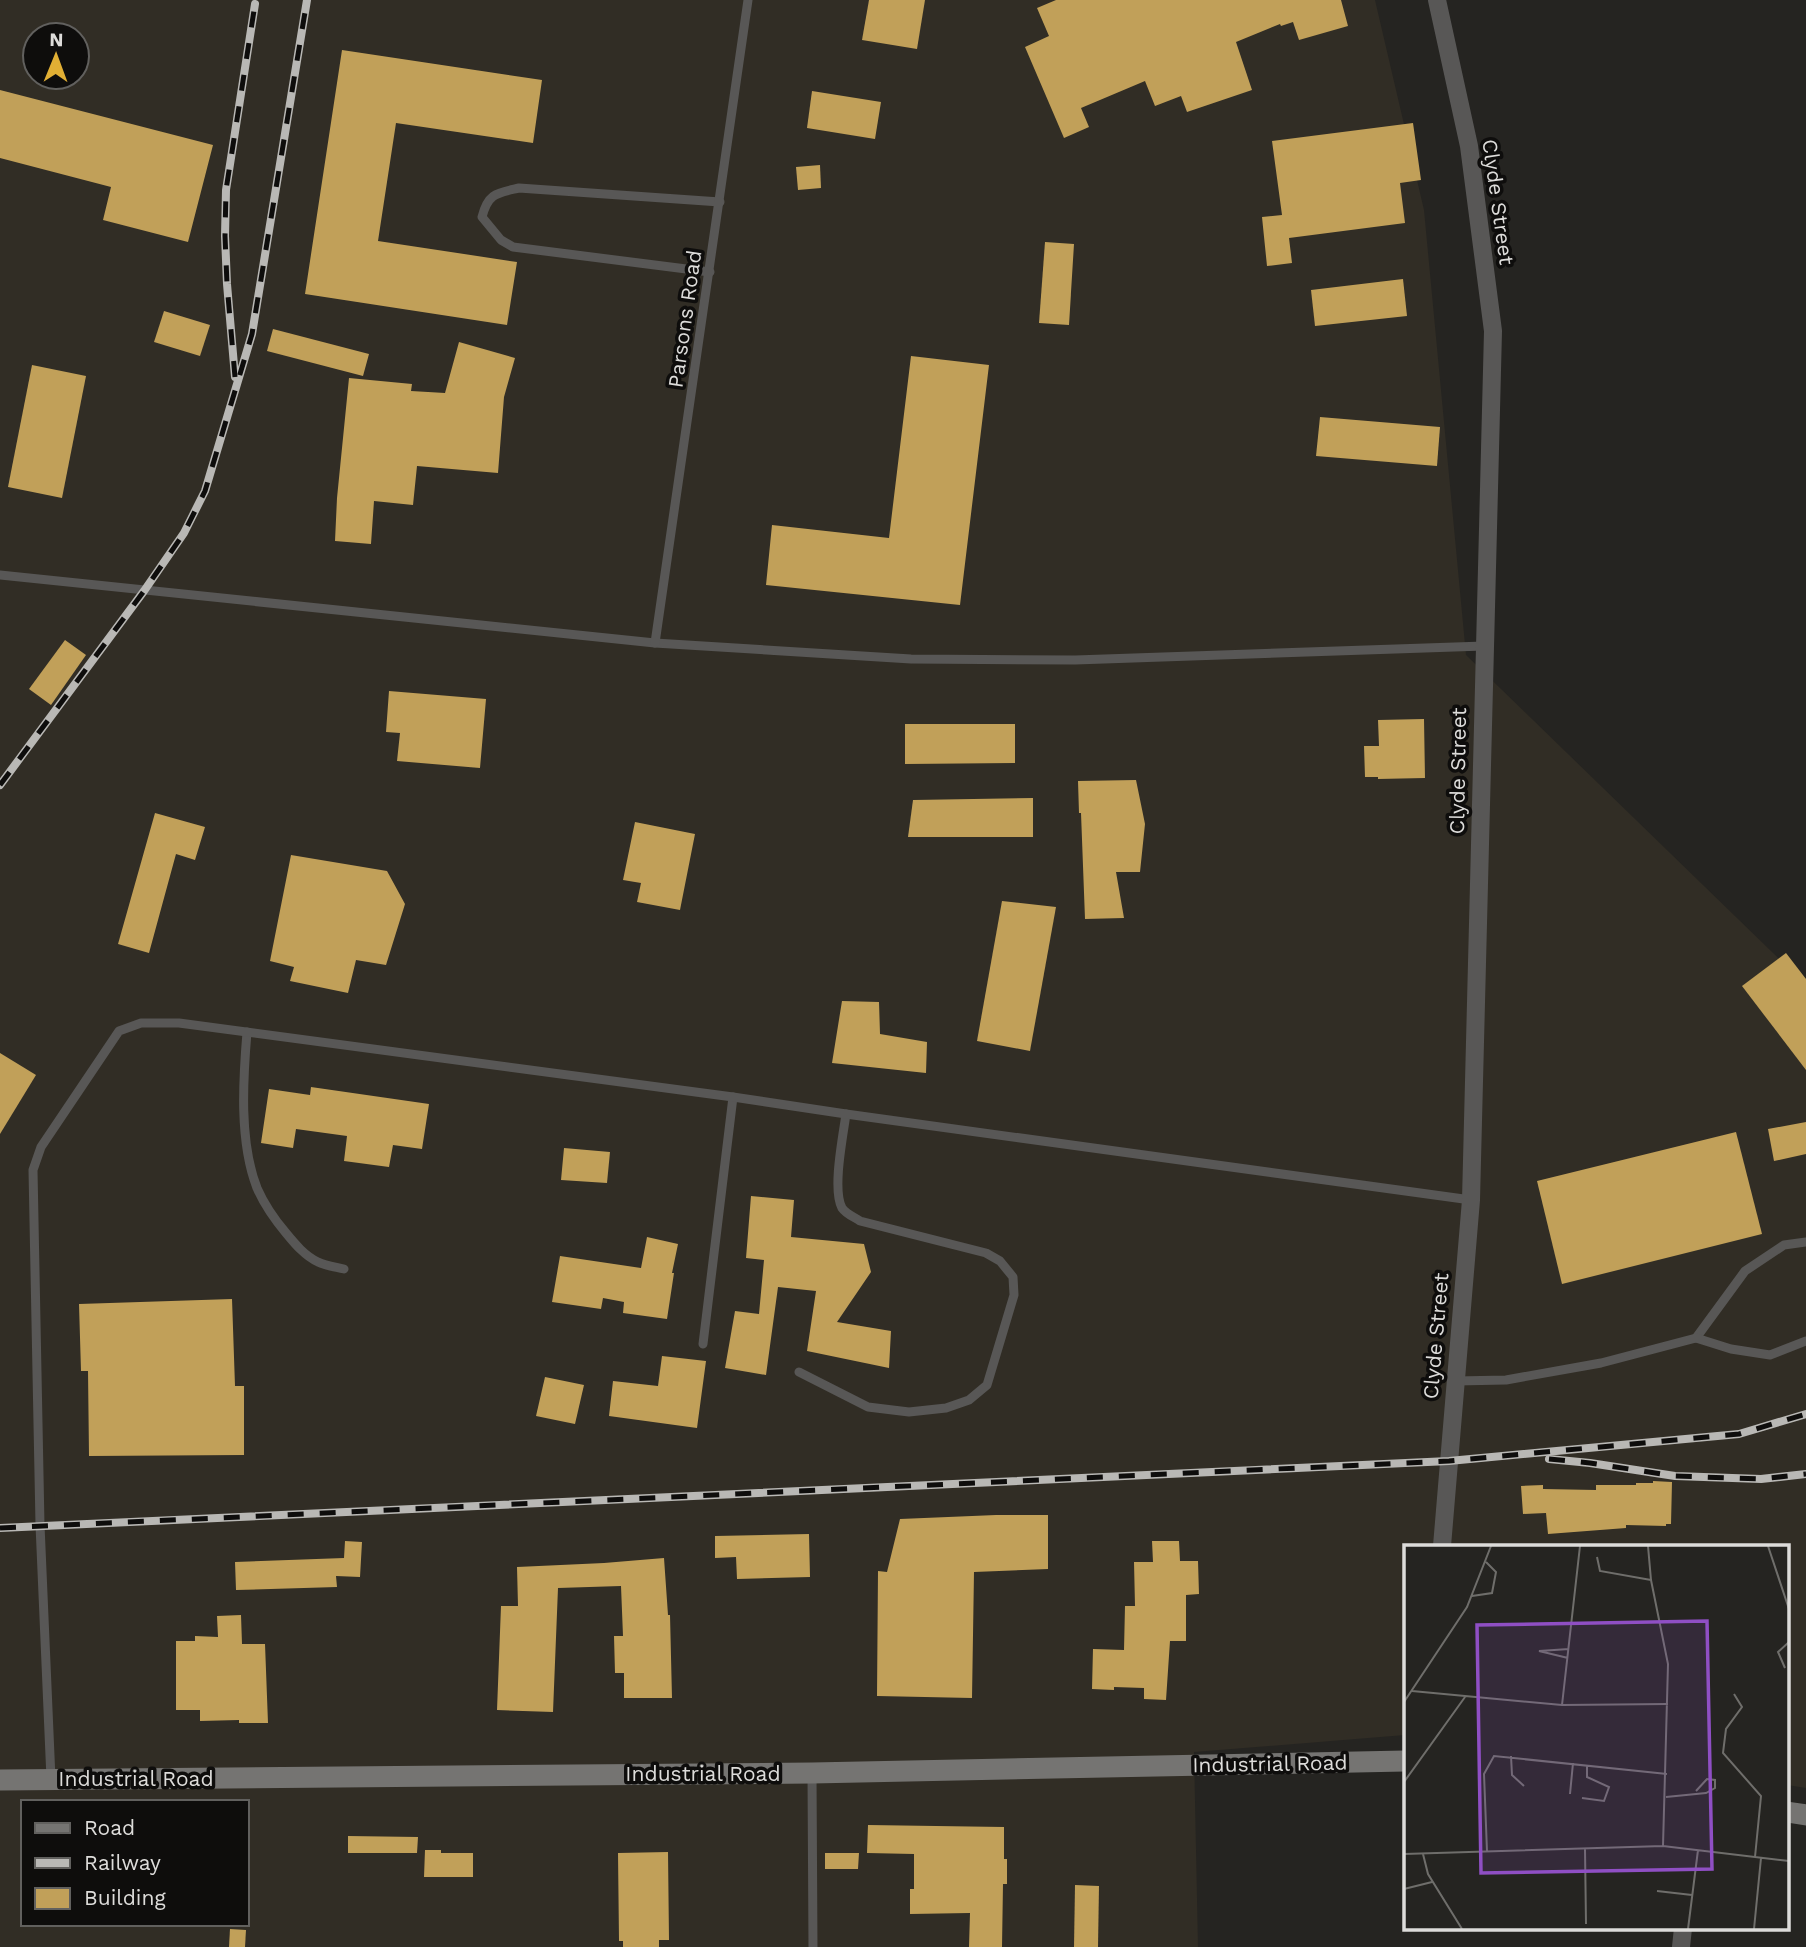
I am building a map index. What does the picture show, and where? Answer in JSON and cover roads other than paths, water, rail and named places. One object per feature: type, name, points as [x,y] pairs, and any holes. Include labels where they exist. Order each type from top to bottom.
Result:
[{"type":"street","name":"Clyde Street","points":[[1437,0],[1469,146],[1493,331],[1471,1199],[1443,1545]]},
{"type":"street","name":"Industrial Road","points":[[0,1780],[812,1773],[1404,1761]]},
{"type":"street","points":[[1788,1812],[1806,1815]]},
{"type":"lane","name":"Parsons Road","points":[[655,643],[748,0]]},
{"type":"lane","points":[[709,272],[513,247],[501,240],[482,217],[485,203],[497,193],[519,188],[720,202]]},
{"type":"lane","points":[[0,575],[655,643],[911,659],[1075,660],[1484,646]]},
{"type":"lane","points":[[51,1779],[40,1525],[33,1170],[41,1147],[119,1031],[141,1023],[179,1023],[1471,1199]]},
{"type":"lane","points":[[247,1032],[243,1080],[244,1114],[247,1149],[257,1187],[276,1221],[298,1247],[317,1262],[344,1269]]},
{"type":"lane","points":[[703,1344],[733,1097]]},
{"type":"lane","points":[[799,1372],[868,1407],[909,1412],[946,1408],[969,1400],[987,1385],[1014,1294],[1013,1277],[1000,1261],[986,1253],[860,1221],[844,1211],[838,1198],[846,1114]]},
{"type":"lane","points":[[1696,1338],[1745,1271],[1784,1245],[1806,1242]]},
{"type":"lane","points":[[1456,1381],[1506,1380],[1588,1366],[1696,1338],[1731,1349],[1770,1354],[1806,1341]]},
{"type":"lane","points":[[812,1773],[813,1947]]},
{"type":"railway","points":[[0,785],[144,591],[184,533],[205,491],[252,334],[307,0]]},
{"type":"railway","points":[[235,377],[227,284],[226,190],[255,4]]},
{"type":"railway","points":[[0,1528],[1449,1461],[1739,1434],[1806,1414]]},
{"type":"railway","points":[[1549,1459],[1675,1476],[1761,1479],[1806,1474]]}]
